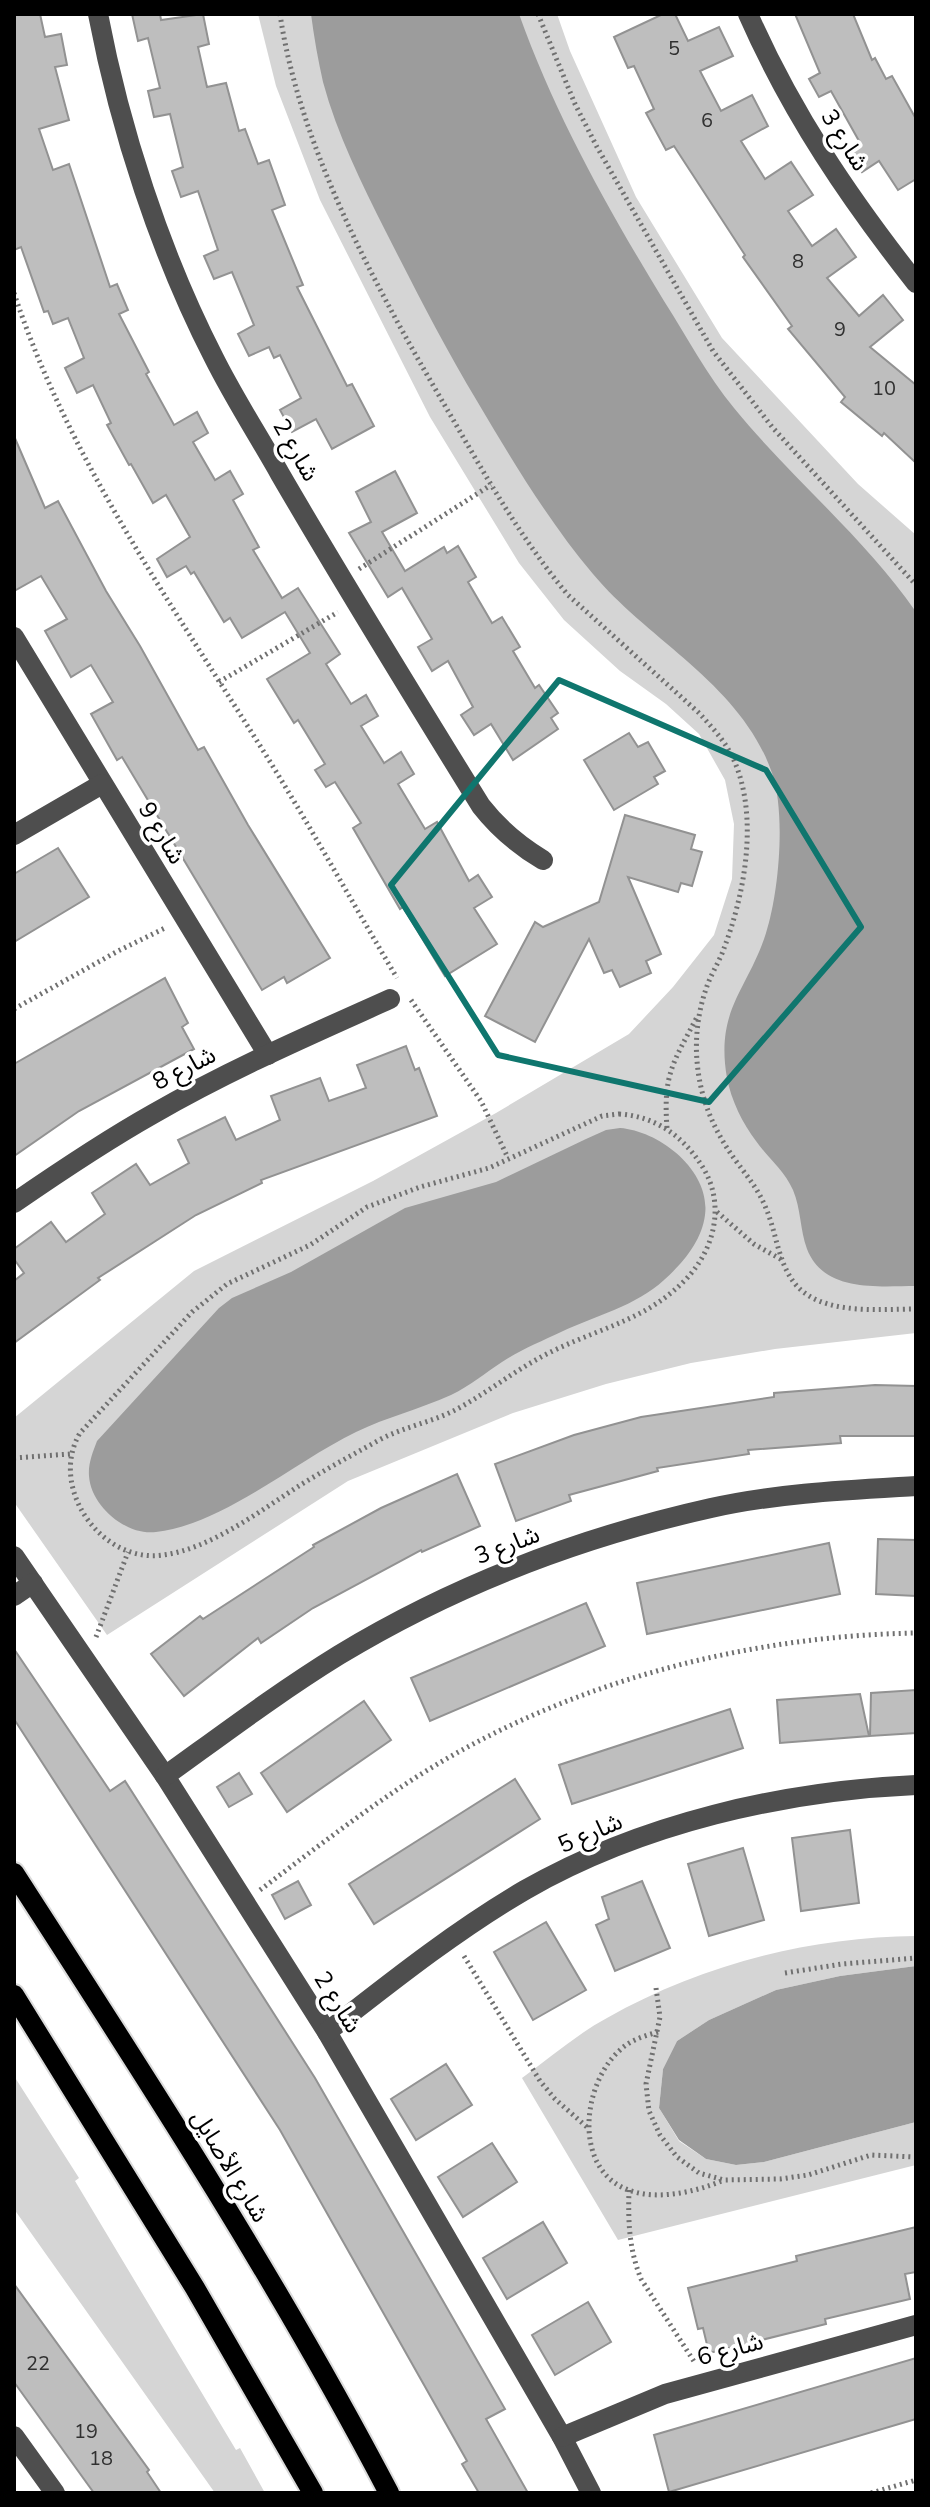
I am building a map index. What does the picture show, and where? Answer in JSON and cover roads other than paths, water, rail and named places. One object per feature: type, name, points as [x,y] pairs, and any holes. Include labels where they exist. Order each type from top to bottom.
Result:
[{"type":"main road","name":"شارع الأصايل","points":[[14,1873],[272,2284],[389,2493]]},
{"type":"main road","points":[[14,1995],[187,2275],[313,2493]]},
{"type":"street","name":"شارع 2","points":[[98,14],[131,147],[187,298],[214,358],[341,581],[481,806],[498,828],[519,846],[543,860]]},
{"type":"street","name":"شارع 3","points":[[748,14],[808,132],[859,209],[916,283]]},
{"type":"street","name":"شارع 9","points":[[14,637],[268,1055]]},
{"type":"street","points":[[14,835],[102,784]]},
{"type":"street","name":"شارع 8","points":[[14,1203],[154,1113],[268,1055],[398,995]]},
{"type":"street","name":"شارع 3","points":[[165,1776],[258,1708],[340,1655],[425,1608],[514,1568],[606,1536],[712,1508],[820,1491],[916,1486]]},
{"type":"street","name":"شارع 2","points":[[21,1570],[165,1776],[327,2032],[562,2437],[591,2493]]},
{"type":"street","points":[[14,1596],[21,1570]]},
{"type":"street","name":"شارع 5","points":[[327,2032],[452,1937],[527,1889],[606,1852],[689,1822],[774,1801],[861,1788],[916,1785]]},
{"type":"street","name":"شارع 6","points":[[562,2437],[630,2406],[916,2325]]},
{"type":"street","points":[[14,2436],[55,2493]]}]
